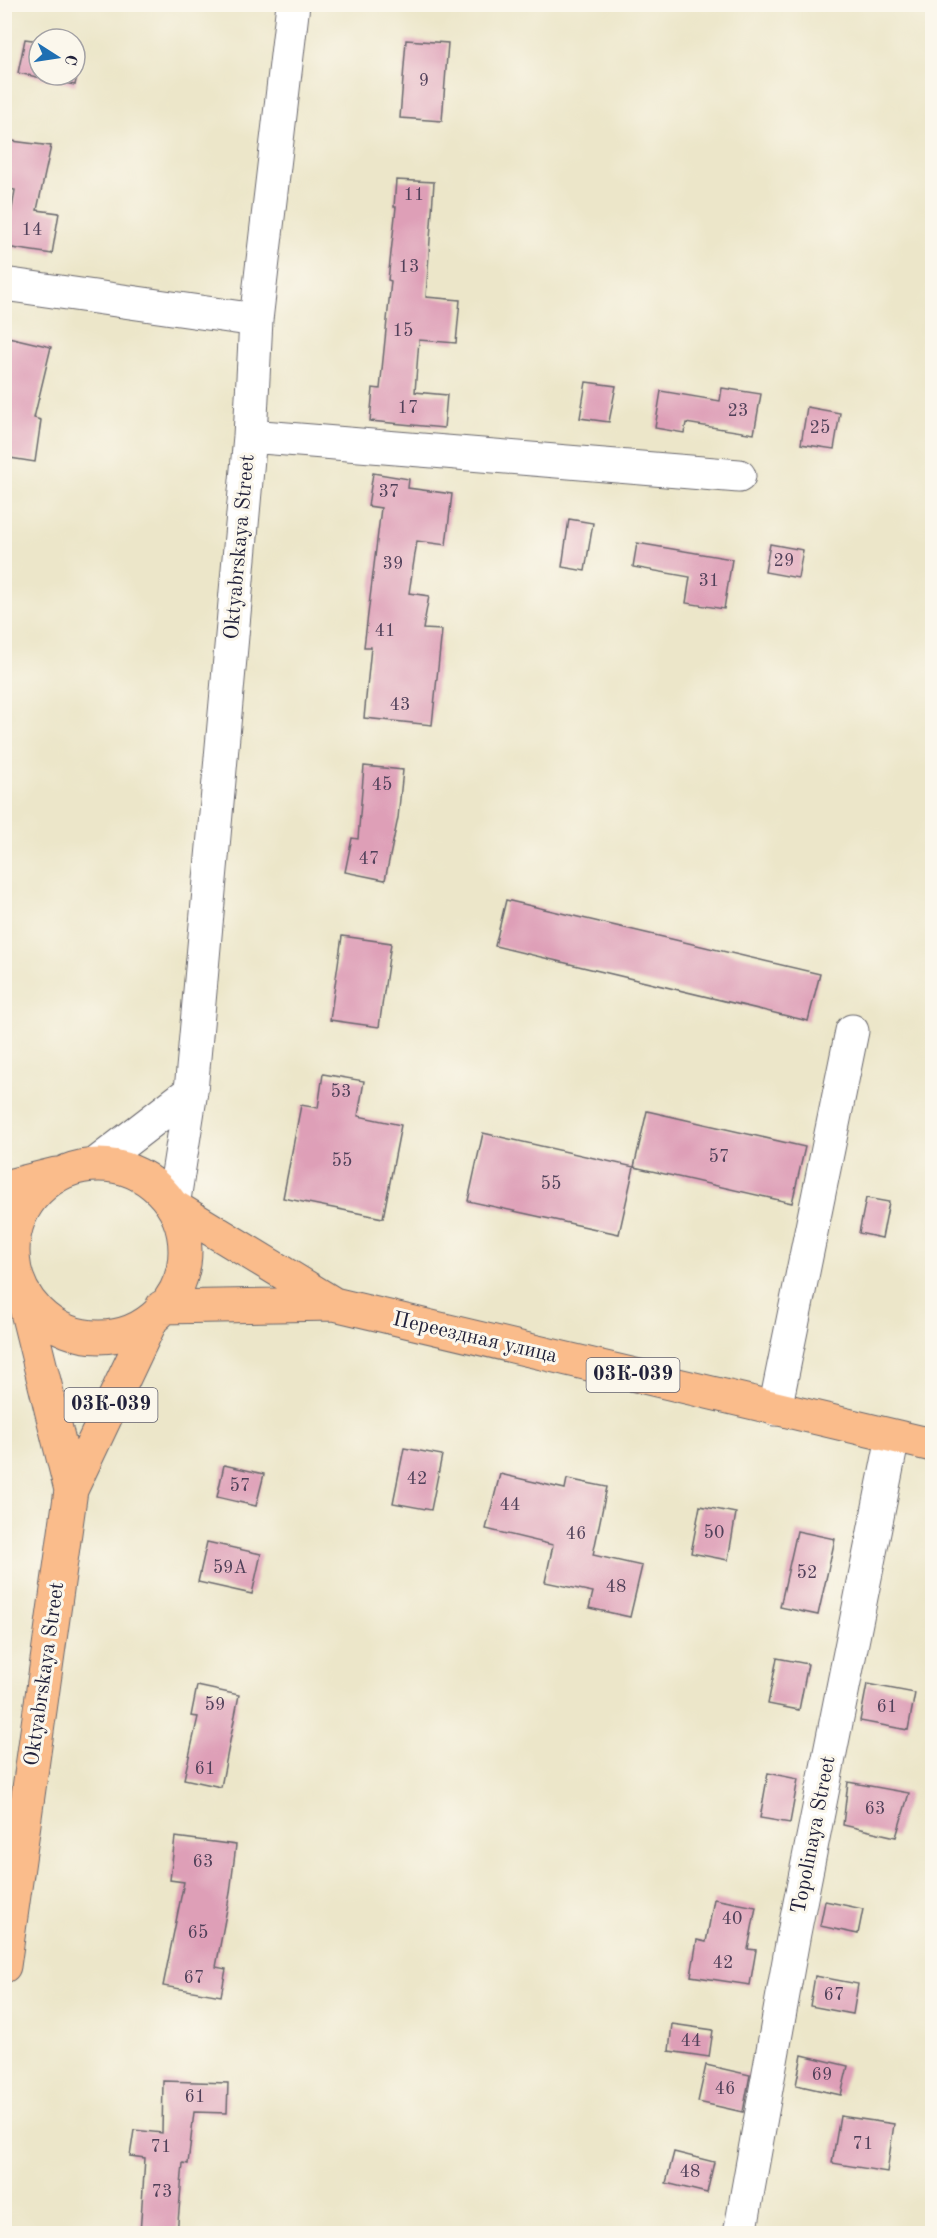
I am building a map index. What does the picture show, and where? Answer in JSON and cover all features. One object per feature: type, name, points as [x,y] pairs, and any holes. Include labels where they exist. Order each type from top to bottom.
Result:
[{"type":"main road","points":[[4,1187],[81,1168],[126,1168],[153,1183],[173,1206],[185,1246],[177,1288],[157,1314],[116,1337],[78,1336],[44,1319],[14,1276],[12,1254],[18,1220],[37,1190],[81,1168]]},
{"type":"main road","name":"Переездная улица","points":[[173,1206],[334,1304]]},
{"type":"main road","name":"Oktyabrskaya Street","points":[[14,1276],[71,1490]]},
{"type":"main road","name":"Переездная улица","points":[[157,1314],[334,1304],[933,1445]]},
{"type":"main road","name":"Oktyabrskaya Street","points":[[4,1966],[71,1490],[157,1314]]},
{"type":"street","name":"Oktyabrskaya Street","points":[[173,1206],[191,1091],[250,435],[256,320],[293,4]]},
{"type":"street","points":[[4,284],[256,320]]},
{"type":"street","points":[[250,435],[739,476]]},
{"type":"street","points":[[775,1409],[852,1030]]},
{"type":"street","points":[[81,1168],[191,1091]]},
{"type":"street","name":"Topolinaya Street","points":[[740,2234],[794,1933],[893,1437]]},
{"type":"building","points":[[25,39],[27,39],[27,75],[18,73]]},
{"type":"building","points":[[406,40],[448,43],[442,121],[400,118]]},
{"type":"building","points":[[4,140],[51,146],[37,210],[59,213],[52,254],[6,247],[15,190],[4,188]]},
{"type":"building","points":[[396,180],[434,182],[426,297],[460,300],[456,343],[419,340],[415,392],[447,395],[444,428],[370,421],[373,388],[380,389],[391,281],[388,280],[396,207],[394,207]]},
{"type":"building","points":[[4,336],[51,347],[34,418],[41,420],[35,462],[4,457]]},
{"type":"building","points":[[586,382],[616,386],[609,422],[580,418]]},
{"type":"building","points":[[722,388],[761,394],[754,434],[686,423],[684,433],[655,428],[661,391],[720,401]]},
{"type":"building","points":[[807,407],[840,413],[834,449],[801,444]]},
{"type":"building","points":[[373,473],[409,479],[408,488],[452,494],[446,545],[417,541],[409,593],[429,596],[423,629],[442,630],[432,725],[364,718],[371,647],[364,647],[381,508],[368,506]]},
{"type":"building","points":[[569,519],[593,523],[585,571],[562,567]]},
{"type":"building","points":[[637,543],[732,559],[724,609],[686,603],[690,577],[633,567]]},
{"type":"building","points":[[770,544],[803,550],[798,578],[765,572]]},
{"type":"building","points":[[364,766],[403,770],[398,818],[385,880],[345,872],[352,838],[358,839]]},
{"type":"building","points":[[506,900],[820,974],[808,1021],[495,946]]},
{"type":"building","points":[[342,936],[391,943],[379,1027],[330,1020]]},
{"type":"building","points":[[323,1074],[364,1081],[358,1116],[401,1125],[383,1218],[283,1198],[301,1105],[318,1108]]},
{"type":"building","points":[[647,1111],[805,1147],[792,1203],[634,1167]]},
{"type":"building","points":[[483,1133],[634,1167],[619,1234],[468,1201]]},
{"type":"building","points":[[866,1198],[889,1202],[882,1238],[859,1233]]},
{"type":"building","points":[[404,1448],[442,1455],[431,1510],[393,1503]]},
{"type":"building","points":[[224,1465],[264,1474],[256,1506],[217,1497]]},
{"type":"building","points":[[500,1474],[565,1489],[567,1479],[607,1487],[593,1555],[642,1566],[630,1617],[589,1608],[593,1592],[545,1582],[553,1545],[486,1529]]},
{"type":"building","points":[[700,1506],[736,1513],[728,1560],[691,1553]]},
{"type":"building","points":[[797,1531],[835,1539],[818,1615],[780,1607]]},
{"type":"building","points":[[207,1542],[261,1554],[252,1594],[198,1582]]},
{"type":"building","points":[[777,1658],[808,1664],[799,1710],[768,1704]]},
{"type":"building","points":[[867,1684],[915,1693],[908,1730],[860,1721]]},
{"type":"building","points":[[197,1686],[239,1695],[221,1787],[184,1779],[198,1717],[191,1716]]},
{"type":"building","points":[[768,1773],[798,1779],[790,1823],[760,1818]]},
{"type":"building","points":[[848,1782],[909,1793],[896,1837],[843,1825]]},
{"type":"building","points":[[175,1837],[236,1845],[230,1893],[216,1967],[226,1969],[221,1996],[163,1986],[184,1882],[170,1880]]},
{"type":"building","points":[[714,1899],[756,1907],[748,1949],[756,1950],[750,1985],[691,1976],[697,1940],[706,1942]]},
{"type":"building","points":[[825,1901],[863,1909],[858,1934],[820,1926]]},
{"type":"building","points":[[815,1976],[858,1984],[853,2014],[810,2006]]},
{"type":"building","points":[[672,2024],[713,2030],[709,2057],[669,2051]]},
{"type":"building","points":[[802,2055],[848,2066],[841,2095],[796,2085]]},
{"type":"building","points":[[706,2065],[750,2075],[743,2112],[698,2102]]},
{"type":"building","points":[[163,2081],[228,2083],[227,2113],[194,2112],[188,2164],[183,2163],[177,2234],[140,2234],[145,2158],[130,2156],[134,2130],[162,2133]]},
{"type":"building","points":[[840,2116],[894,2124],[887,2172],[832,2163]]},
{"type":"building","points":[[674,2152],[714,2162],[707,2193],[666,2183]]}]
